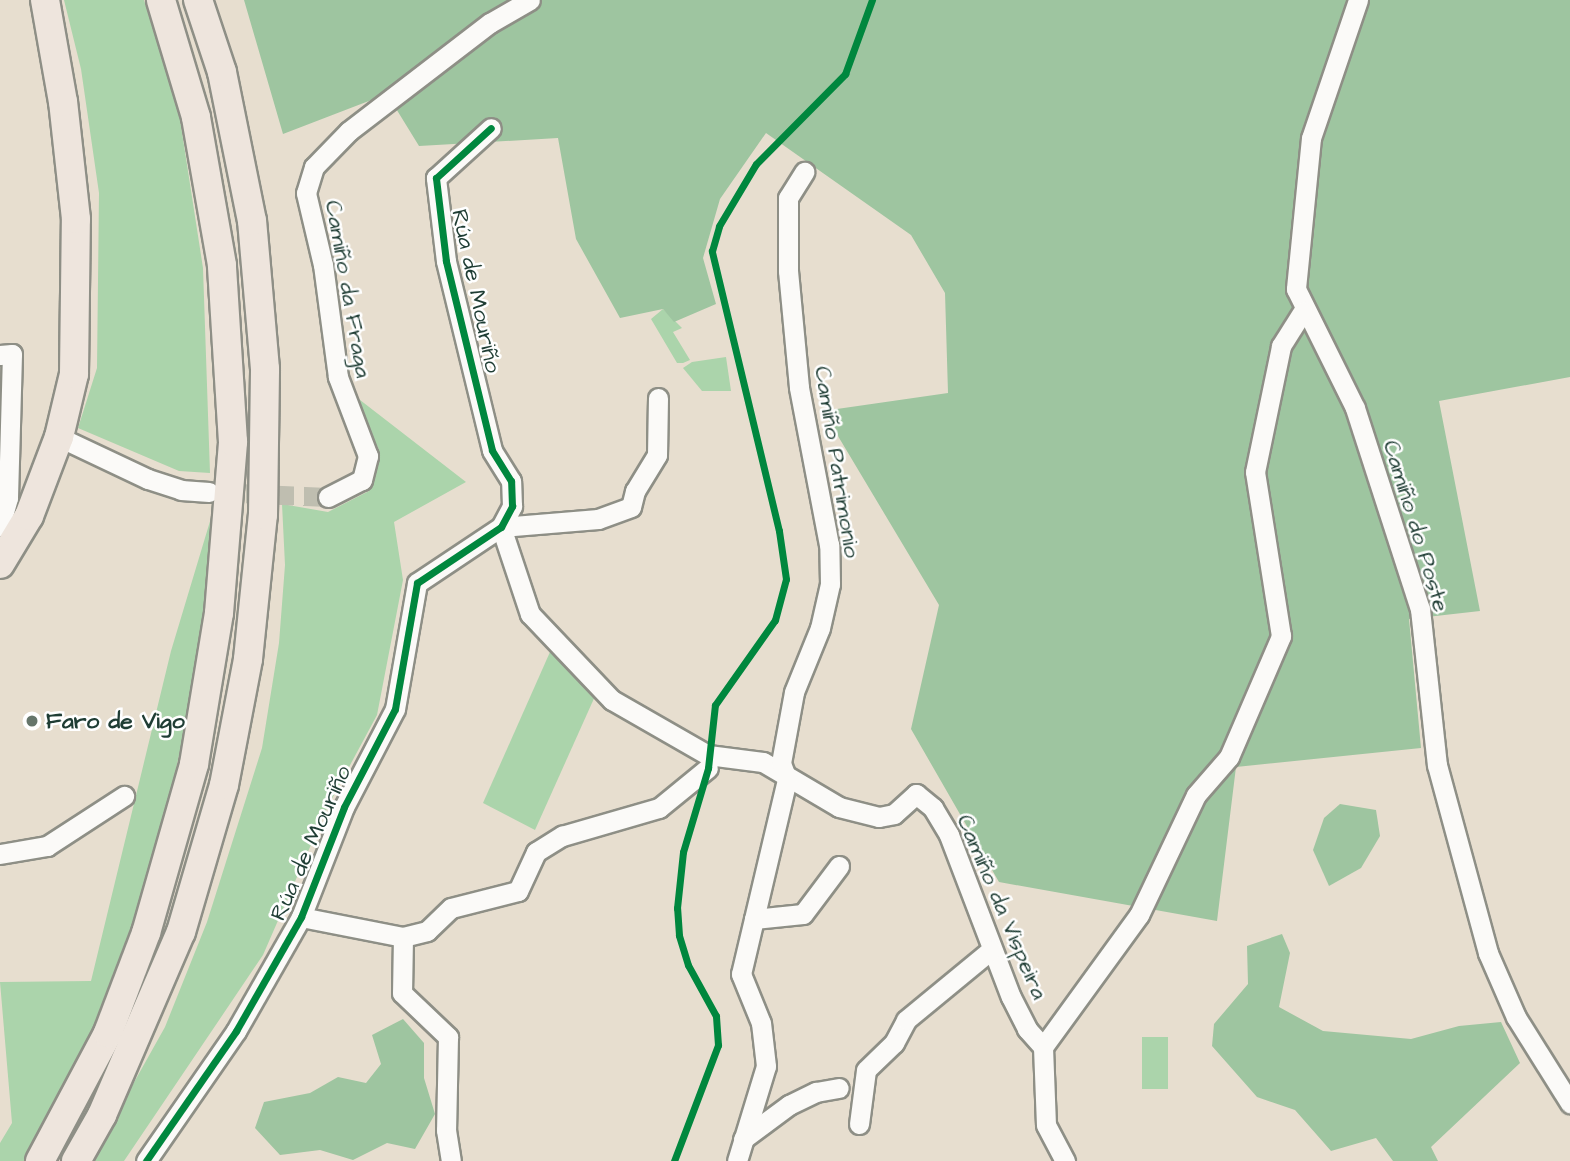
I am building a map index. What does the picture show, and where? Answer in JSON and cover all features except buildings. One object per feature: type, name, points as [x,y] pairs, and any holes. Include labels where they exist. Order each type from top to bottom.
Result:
[{"type":"highway","points":[[0,564],[29,516],[59,437],[74,374],[76,219],[64,102],[45,0]]},
{"type":"highway","points":[[40,1161],[108,1033],[146,933],[194,764],[219,613],[233,442],[222,265],[196,117],[161,0]]},
{"type":"highway","points":[[76,1161],[102,1115],[181,933],[220,799],[248,659],[264,515],[265,369],[252,221],[222,72],[198,0]]},
{"type":"street","name":"Camiño da Fraga","points":[[328,497],[362,480],[368,456],[338,377],[323,265],[306,193],[314,166],[349,131],[490,23],[530,0]]},
{"type":"street","name":"Camiño do Poste","points":[[1358,0],[1311,138],[1296,289],[1303,311],[1331,356],[1355,408],[1420,609],[1437,765],[1488,953],[1516,1017],[1570,1104]]},
{"type":"street","name":"Rúa de Mouriño","points":[[146,1161],[236,1031],[301,917],[344,807],[395,709],[417,583],[501,527],[512,506],[511,481],[492,450],[446,261],[436,178],[491,128]]},
{"type":"street","name":"Camiño Patrimonio","points":[[737,1161],[766,1066],[761,1023],[741,974],[787,779],[781,764],[794,692],[820,628],[830,584],[829,545],[799,387],[788,271],[788,198],[804,172]]},
{"type":"street","points":[[1065,1161],[1046,1125],[1043,1047],[1139,915],[1196,795],[1229,757],[1281,636],[1255,472],[1281,346],[1303,311]]},
{"type":"street","points":[[0,355],[12,354],[8,498],[0,526]]},
{"type":"street","points":[[501,527],[598,519],[631,507],[635,491],[657,455],[658,398]]},
{"type":"street","points":[[59,437],[148,479],[181,490],[209,492]]},
{"type":"street","name":"Camiño da Vispeira","points":[[501,527],[530,614],[612,699],[708,755],[763,762],[787,779],[839,807],[879,817],[894,814],[916,794],[933,808],[950,835],[991,950],[1027,1029],[1043,1047]]},
{"type":"street","points":[[301,917],[403,937],[427,931],[452,908],[518,891],[536,852],[562,836],[659,808],[708,768]]},
{"type":"street","points":[[0,854],[47,846],[124,796]]},
{"type":"street","points":[[754,919],[803,914],[839,866]]},
{"type":"street","points":[[403,937],[402,993],[448,1037],[446,1130],[451,1161]]},
{"type":"street","points":[[859,1124],[866,1070],[894,1043],[906,1020],[991,950]]},
{"type":"street","points":[[743,1139],[789,1105],[816,1092],[839,1088]]},
{"type":"green space","points":[[64,0],[144,0],[179,113],[203,268],[210,473],[179,471],[78,428],[97,368],[99,193],[81,69]]},
{"type":"green space","points":[[244,0],[1570,0],[1570,377],[1439,401],[1480,611],[1409,619],[1421,748],[1236,767],[1217,921],[999,882],[911,729],[939,605],[823,411],[948,393],[945,293],[911,235],[766,133],[720,199],[703,258],[716,304],[674,322],[663,309],[620,318],[576,239],[558,138],[419,146],[387,94],[283,134]]},
{"type":"green space","points":[[663,309],[682,328],[673,332],[690,360],[677,363],[651,319]]},
{"type":"green space","points":[[726,357],[731,391],[702,391],[683,368],[692,362]]},
{"type":"green space","points":[[351,393],[466,482],[394,522],[403,580],[377,715],[327,808],[263,955],[124,1161],[90,1161],[165,1027],[207,922],[262,748],[279,643],[285,565],[282,504],[328,512],[369,491],[379,450]]},
{"type":"green space","points":[[214,508],[206,617],[183,738],[154,866],[121,969],[29,1161],[0,1161],[0,1143],[12,1123],[0,982],[91,981],[171,651]]},
{"type":"green space","points":[[550,652],[596,694],[535,830],[483,803]]},
{"type":"green space","points":[[1340,804],[1376,810],[1380,836],[1361,868],[1329,886],[1313,850],[1324,818]]},
{"type":"green space","points":[[1282,934],[1290,953],[1279,1007],[1323,1031],[1411,1039],[1459,1026],[1501,1022],[1520,1063],[1431,1147],[1438,1161],[1393,1161],[1376,1138],[1331,1151],[1295,1110],[1257,1097],[1212,1046],[1214,1024],[1248,984],[1247,946]]},
{"type":"green space","points":[[403,1019],[424,1043],[424,1078],[435,1114],[415,1149],[387,1143],[353,1160],[320,1150],[280,1155],[255,1128],[264,1102],[310,1093],[338,1077],[366,1083],[381,1064],[372,1035]]},
{"type":"green space","points":[[1142,1037],[1168,1037],[1168,1089],[1142,1089]]},
{"type":"tunnel","points":[[217,492],[328,497]]},
{"type":"cycle path","points":[[674,1161],[718,1045],[716,1016],[688,965],[679,935],[677,908],[683,852],[708,768],[715,705],[775,620],[786,579],[779,531],[712,251],[719,226],[756,164],[845,74],[872,0]]},
{"type":"cycle path","points":[[146,1161],[236,1031],[301,917],[344,807],[395,709],[417,583],[501,527],[512,506],[511,481],[492,450],[446,261],[436,178],[491,128]]},
{"type":"place","name":"Faro de Vigo","points":[[32,721]]}]
